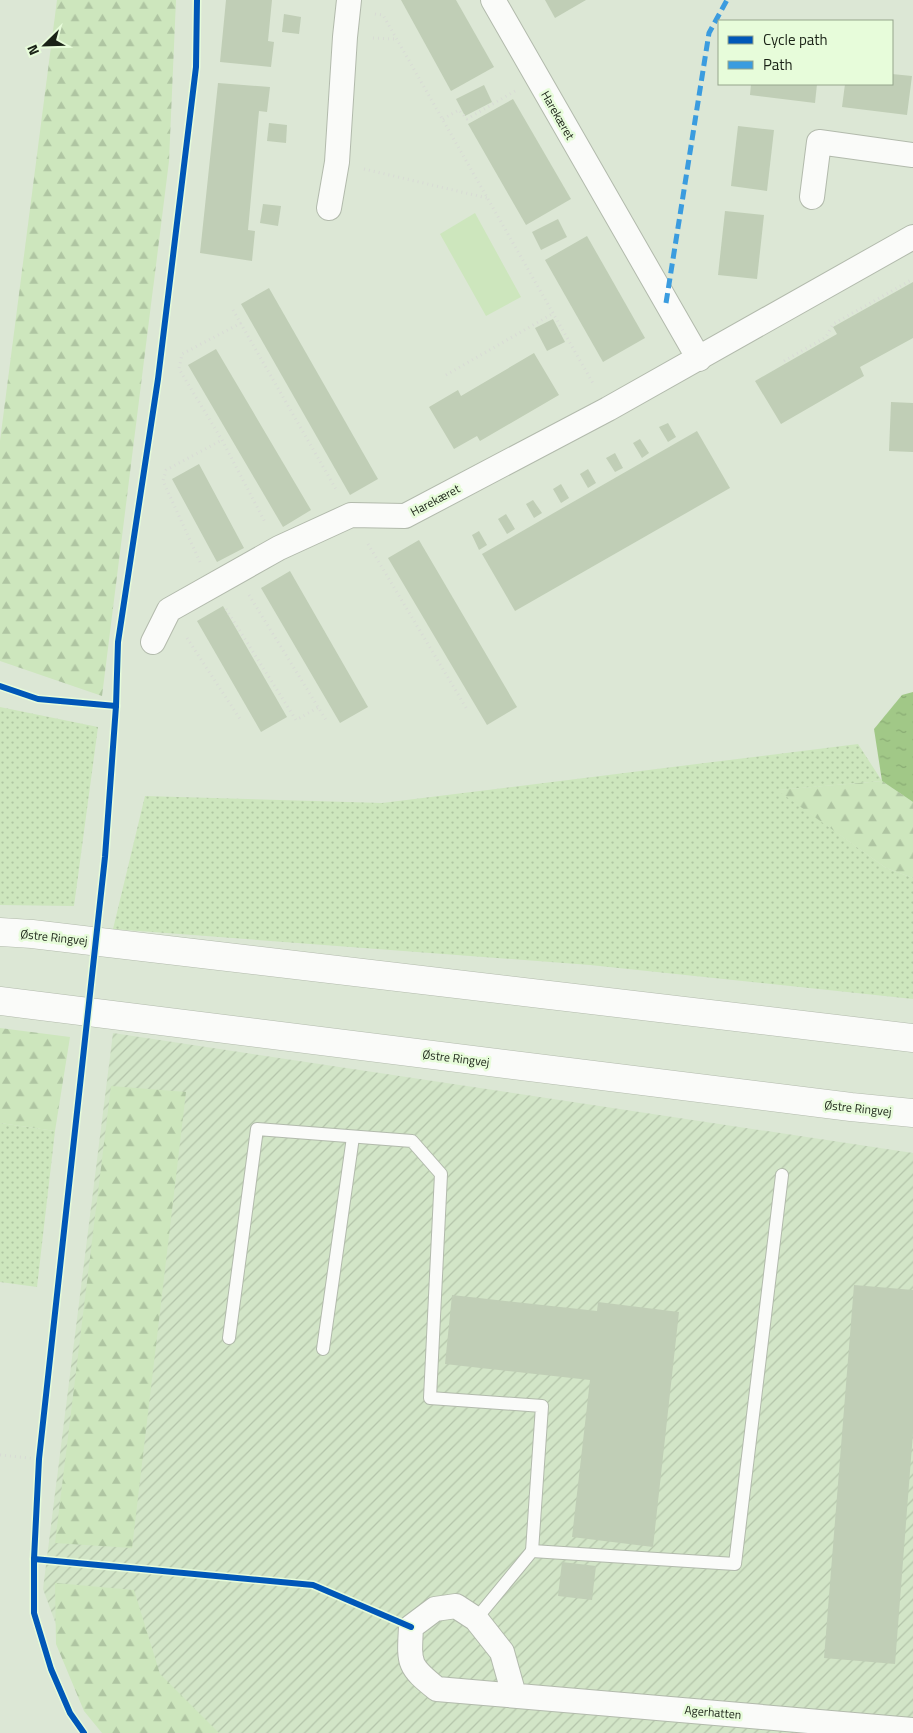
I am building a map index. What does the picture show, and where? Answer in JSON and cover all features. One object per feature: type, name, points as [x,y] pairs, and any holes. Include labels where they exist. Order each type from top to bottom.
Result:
[{"type":"main road","name":"Østre Ringvej","points":[[0,932],[52,936],[913,1038]]},
{"type":"main road","name":"Østre Ringvej","points":[[0,1001],[851,1107],[913,1113]]},
{"type":"main road","points":[[851,1107],[913,1121]]},
{"type":"street","name":"Harekæret","points":[[493,0],[699,359]]},
{"type":"street","points":[[329,208],[337,162],[348,6]]},
{"type":"street","points":[[812,197],[819,142],[913,155]]},
{"type":"street","name":"Harekæret","points":[[169,610],[279,548],[351,515],[405,516],[699,359],[913,237]]},
{"type":"street","points":[[153,642],[169,610]]},
{"type":"street","name":"Agerhatten","points":[[514,1695],[502,1652],[476,1619],[456,1606],[435,1609],[410,1627],[409,1655],[416,1673],[438,1689],[913,1730]]},
{"type":"lane","points":[[229,1338],[257,1129],[412,1141],[441,1174],[430,1398],[542,1406],[532,1551],[476,1619]]},
{"type":"lane","points":[[323,1349],[353,1137]]},
{"type":"lane","points":[[532,1551],[735,1564],[782,1175]]},
{"type":"path","points":[[348,6],[383,15],[608,408]]},
{"type":"path","points":[[443,120],[459,110],[467,119],[537,79]]},
{"type":"path","points":[[337,162],[488,198]]},
{"type":"path","points":[[784,361],[826,337],[833,324],[913,279]]},
{"type":"path","points":[[233,310],[351,515],[468,711]]},
{"type":"path","points":[[446,375],[554,314]]},
{"type":"path","points":[[241,323],[182,354],[179,369],[222,440],[279,548]]},
{"type":"path","points":[[222,440],[166,470],[162,481],[211,586],[296,720],[319,707]]},
{"type":"path","points":[[235,572],[326,720]]},
{"type":"path","points":[[169,610],[240,719]]},
{"type":"path","points":[[38,1469],[40,1450]]},
{"type":"path","points":[[0,1455],[39,1460]]},
{"type":"shaded area","points":[[113,1033],[913,1153],[913,1733],[113,1733],[85,1703],[43,1589]]},
{"type":"green space","points":[[57,0],[176,0],[169,161],[102,696],[0,661],[0,441]]},
{"type":"green space","points":[[475,213],[521,297],[486,316],[440,234]]},
{"type":"green space","points":[[0,707],[98,727],[74,906],[0,905]]},
{"type":"green space","points":[[858,744],[882,781],[778,790],[886,868],[913,878],[913,999],[590,965],[113,929],[145,796],[382,803]]},
{"type":"green space","points":[[882,781],[913,802],[913,878],[886,868],[777,790]]},
{"type":"green space","points":[[0,1028],[70,1037],[55,1131],[0,1123]]},
{"type":"green space","points":[[111,1086],[186,1092],[132,1548],[55,1543]]},
{"type":"green space","points":[[0,1123],[55,1131],[37,1287],[0,1282]]},
{"type":"green space","points":[[55,1583],[134,1590],[160,1674],[219,1733],[102,1733],[84,1711],[56,1644]]},
{"type":"water","points":[[913,692],[913,802],[882,781],[874,729],[902,695]]},
{"type":"building","points":[[226,0],[272,0],[268,41],[274,42],[271,67],[220,62]]},
{"type":"building","points":[[401,0],[456,0],[494,67],[451,91]]},
{"type":"building","points":[[545,0],[586,0],[555,18]]},
{"type":"building","points":[[284,14],[301,17],[299,34],[282,32]]},
{"type":"building","points":[[893,74],[912,76],[907,115],[842,107],[845,85],[893,85]]},
{"type":"building","points":[[218,83],[270,87],[267,112],[259,111],[248,230],[255,231],[252,261],[200,253]]},
{"type":"building","points":[[484,85],[492,102],[465,116],[456,99]]},
{"type":"building","points":[[751,85],[817,85],[815,103],[750,95]]},
{"type":"building","points":[[513,99],[571,199],[526,225],[468,124]]},
{"type":"building","points":[[269,123],[287,125],[286,143],[267,141]]},
{"type":"building","points":[[738,126],[774,130],[767,191],[731,186]]},
{"type":"building","points":[[263,204],[281,206],[278,226],[260,223]]},
{"type":"building","points":[[725,211],[764,215],[757,279],[718,275]]},
{"type":"building","points":[[558,219],[567,237],[541,250],[532,232]]},
{"type":"building","points":[[587,236],[645,338],[603,362],[545,260]]},
{"type":"building","points":[[913,282],[913,338],[860,367],[864,376],[781,424],[755,381],[837,334],[833,327]]},
{"type":"building","points":[[269,288],[378,479],[350,495],[241,304]]},
{"type":"building","points":[[553,319],[565,342],[547,351],[535,328]]},
{"type":"building","points":[[216,349],[311,510],[283,527],[188,365]]},
{"type":"building","points":[[534,353],[559,395],[480,441],[477,436],[454,449],[429,407],[458,390],[461,396]]},
{"type":"building","points":[[891,402],[913,403],[913,452],[889,451]]},
{"type":"building","points":[[668,423],[676,437],[668,442],[659,427]]},
{"type":"building","points":[[697,431],[730,488],[515,611],[482,554]]},
{"type":"building","points":[[640,439],[649,453],[642,458],[633,443]]},
{"type":"building","points":[[615,453],[623,468],[615,472],[606,458]]},
{"type":"building","points":[[199,464],[244,548],[217,562],[172,479]]},
{"type":"building","points":[[588,469],[596,483],[588,488],[580,474]]},
{"type":"building","points":[[561,484],[569,498],[561,503],[553,489]]},
{"type":"building","points":[[533,500],[542,513],[534,518],[526,504]]},
{"type":"building","points":[[506,514],[515,529],[507,534],[498,519]]},
{"type":"building","points":[[479,531],[487,545],[479,550],[472,535]]},
{"type":"building","points":[[419,540],[517,707],[487,725],[388,558]]},
{"type":"building","points":[[290,571],[368,707],[340,723],[261,588]]},
{"type":"building","points":[[223,606],[287,717],[261,732],[197,621]]},
{"type":"building","points":[[854,1285],[913,1290],[913,1433],[895,1664],[824,1658]]},
{"type":"building","points":[[452,1295],[597,1311],[598,1302],[679,1312],[653,1547],[572,1537],[590,1380],[445,1364]]},
{"type":"building","points":[[562,1562],[596,1566],[592,1600],[558,1596]]},
{"type":"marked path","points":[[666,303],[709,33],[727,0]]},
{"type":"cycle path","points":[[84,1733],[70,1713],[51,1669],[34,1613],[34,1559],[39,1459],[105,857],[116,706],[118,642],[158,379],[196,67],[197,0]]},
{"type":"cycle path","points":[[0,686],[38,699],[116,706]]},
{"type":"cycle path","points":[[34,1559],[313,1585],[411,1627]]}]
